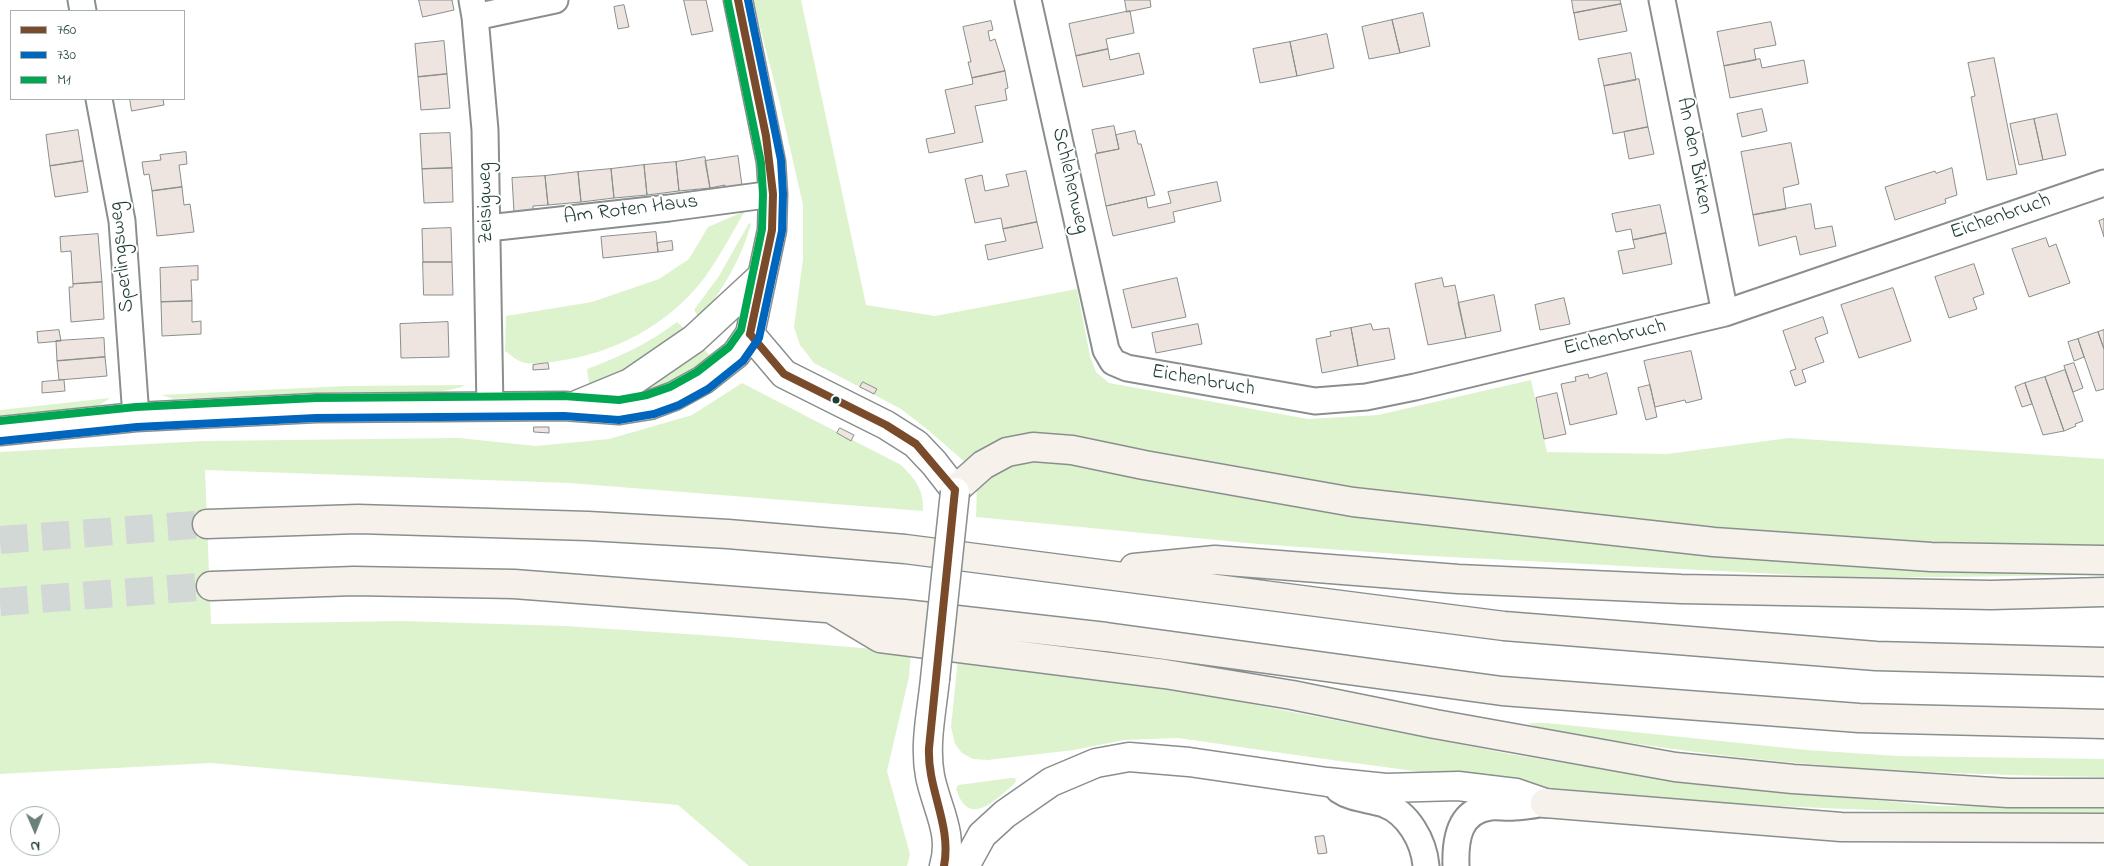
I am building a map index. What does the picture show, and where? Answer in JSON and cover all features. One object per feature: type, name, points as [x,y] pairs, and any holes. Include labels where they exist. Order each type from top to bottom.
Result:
[{"type":"main road","points":[[955,491],[983,465],[1007,452],[1033,447],[1072,450],[1144,465],[1353,502],[1704,541],[1931,557],[2104,560]]},
{"type":"main road","points":[[207,524],[358,519],[606,527],[728,534],[905,549],[1514,627],[1876,656],[2104,662]]},
{"type":"main road","points":[[1085,572],[1215,560],[1458,579],[1681,589],[1961,594],[2104,592]]},
{"type":"main road","points":[[211,586],[354,581],[514,584],[904,614],[1106,637],[1502,691],[1859,718],[2104,724]]},
{"type":"main road","points":[[832,609],[880,638],[1117,668],[1272,691],[1435,724],[1675,768],[2008,793],[2104,793]]},
{"type":"main road","points":[[1544,803],[1841,827],[2104,828]]},
{"type":"street","points":[[473,8],[555,0]]},
{"type":"street","points":[[0,431],[136,417],[316,408],[575,406],[619,410],[650,405],[674,396],[703,380],[722,367],[736,354],[750,334],[772,230],[774,194],[766,136],[738,0]]},
{"type":"street","name":"Schlehenweg","points":[[1028,0],[1106,350],[1113,362]]},
{"type":"street","name":"An den Birken","points":[[1662,0],[1725,313]]},
{"type":"street","name":"Zeisigweg","points":[[473,8],[485,130],[490,407]]},
{"type":"street","name":"Sperlingsweg","points":[[99,100],[122,221],[136,417]]},
{"type":"street","name":"Eichenbruch","points":[[1113,362],[1127,368],[1315,401],[1366,397],[1725,313],[2104,183]]},
{"type":"street","name":"Am Roten Haus","points":[[488,228],[669,208],[774,194]]},
{"type":"street","points":[[575,406],[630,383],[694,339],[762,276]]},
{"type":"street","points":[[750,334],[784,374],[886,425],[916,444],[934,463],[955,491],[928,756],[930,775],[943,818],[948,845],[944,866]]},
{"type":"street","points":[[965,866],[982,835],[1005,814],[1051,782],[1096,763],[1129,757],[1189,762],[1327,782],[1386,788],[1458,786],[1516,793],[1544,803]]},
{"type":"street","points":[[1327,782],[1351,796],[1385,804],[1397,810],[1410,824],[1419,840],[1426,866]]},
{"type":"street","points":[[1456,866],[1457,838],[1467,816],[1478,810],[1491,807],[1513,807],[1544,803]]},
{"type":"street","points":[[943,818],[963,832],[982,835]]},
{"type":"green space","points":[[753,0],[801,0],[866,305],[935,316],[1077,289],[1090,356],[1096,372],[1109,383],[1308,419],[1378,415],[1531,380],[1547,452],[1667,454],[1789,438],[2104,459],[2104,575],[1855,578],[1412,555],[1258,544],[976,517],[977,485],[966,463],[901,409],[814,363],[800,345],[794,327],[803,259],[803,205],[780,104]]},
{"type":"green space","points":[[745,211],[721,253],[692,292],[678,307],[662,319],[628,340],[590,354],[553,362],[525,363],[517,360],[505,351],[506,316],[592,302],[659,279],[689,259],[708,227]]},
{"type":"green space","points":[[749,223],[751,224],[747,237],[737,262],[724,285],[700,319],[694,310],[719,276]]},
{"type":"green space","points":[[677,322],[688,332],[647,361],[597,383],[589,383],[587,369],[634,349]]},
{"type":"green space","points":[[702,347],[713,359],[692,374],[641,395],[635,391],[675,369]]},
{"type":"green space","points":[[742,383],[901,465],[918,486],[922,497],[923,511],[569,483],[205,470],[211,624],[403,621],[565,626],[911,652],[909,677],[887,771],[910,854],[907,866],[749,866],[678,805],[211,763],[0,774],[0,452],[203,441],[459,438],[536,446],[609,439],[692,415]]},
{"type":"green space","points":[[465,385],[442,391],[408,393],[345,392],[174,399],[161,395],[345,386]]},
{"type":"green space","points":[[110,398],[98,406],[0,416],[0,410]]},
{"type":"green space","points":[[958,658],[1163,687],[1510,754],[1682,782],[1939,806],[2104,807],[2104,815],[1879,810],[1673,799],[1461,777],[1178,738],[1124,740],[1074,750],[988,760],[973,759],[962,753],[955,744],[951,727]]},
{"type":"green space","points":[[1528,723],[1547,723],[1807,750],[1898,756],[2104,759],[2104,777],[1920,772],[1783,762],[1688,751],[1542,730]]},
{"type":"green space","points":[[1015,778],[1014,784],[983,808],[975,809],[968,807],[961,801],[956,789],[958,785]]},
{"type":"building","points":[[419,0],[452,0],[454,10],[423,17]]},
{"type":"building","points":[[684,0],[706,0],[713,31],[692,35]]},
{"type":"building","points":[[1125,0],[1150,0],[1151,7],[1127,12]]},
{"type":"building","points":[[1572,0],[1620,0],[1621,4],[1574,13]]},
{"type":"building","points":[[1621,4],[1627,31],[1579,40],[1574,13]]},
{"type":"building","points":[[624,5],[629,27],[618,29],[614,7]]},
{"type":"building","points":[[1130,11],[1134,33],[1106,39],[1108,49],[1076,56],[1069,24]]},
{"type":"building","points":[[1423,13],[1430,46],[1400,53],[1392,20]]},
{"type":"building","points":[[1392,20],[1400,53],[1369,59],[1362,27]]},
{"type":"building","points":[[991,21],[993,30],[988,31],[990,41],[995,39],[1005,71],[972,78],[968,62],[971,62],[963,27]]},
{"type":"building","points":[[1771,22],[1776,45],[1754,49],[1756,60],[1724,66],[1717,32]]},
{"type":"building","points":[[1327,34],[1334,68],[1297,76],[1290,42]]},
{"type":"building","points":[[444,41],[447,74],[418,77],[415,44]]},
{"type":"building","points":[[1290,42],[1297,76],[1260,83],[1253,49]]},
{"type":"building","points":[[1108,49],[1110,60],[1139,53],[1144,74],[1083,87],[1076,56]]},
{"type":"building","points":[[1631,53],[1636,80],[1604,86],[1598,59]]},
{"type":"building","points":[[1994,58],[2017,174],[1987,180],[1971,97],[1975,96],[1968,63]]},
{"type":"building","points":[[1760,59],[1762,68],[1804,60],[1808,83],[1730,98],[1724,66]]},
{"type":"building","points":[[1005,71],[1008,88],[1005,89],[1007,100],[975,106],[983,142],[929,153],[926,139],[955,133],[945,90],[973,84],[972,78]]},
{"type":"building","points":[[447,74],[450,108],[421,110],[418,77]]},
{"type":"building","points":[[1639,79],[1648,127],[1613,134],[1604,86]]},
{"type":"building","points":[[130,100],[163,100],[164,105],[132,111]]},
{"type":"building","points":[[1762,109],[1767,131],[1742,137],[1737,114]]},
{"type":"building","points":[[2057,114],[2066,155],[2043,160],[2034,119]]},
{"type":"building","points":[[2034,119],[2043,160],[2019,165],[2010,124]]},
{"type":"building","points":[[1114,126],[1119,149],[1097,153],[1092,130]]},
{"type":"building","points":[[1648,127],[1654,154],[1629,159],[1624,132]]},
{"type":"building","points":[[78,130],[83,161],[50,166],[46,135]]},
{"type":"building","points":[[1135,131],[1138,144],[1141,144],[1155,195],[1106,206],[1095,154],[1119,149],[1116,135]]},
{"type":"building","points":[[450,133],[452,168],[422,169],[420,134]]},
{"type":"building","points":[[1791,143],[1799,184],[1783,188],[1786,209],[1753,215],[1741,152]]},
{"type":"building","points":[[186,152],[187,164],[179,165],[182,187],[152,191],[149,174],[144,175],[142,162],[161,160],[160,155]]},
{"type":"building","points":[[738,156],[742,186],[725,189],[725,185],[710,188],[705,161]]},
{"type":"building","points":[[705,157],[710,188],[679,191],[676,162]]},
{"type":"building","points":[[83,161],[88,192],[55,197],[50,166]]},
{"type":"building","points":[[676,162],[679,191],[647,195],[644,165]]},
{"type":"building","points":[[644,165],[647,195],[614,198],[611,169]]},
{"type":"building","points":[[452,168],[453,202],[424,203],[422,169]]},
{"type":"building","points":[[1952,168],[1957,195],[1945,199],[1946,203],[1895,220],[1885,187],[1935,171],[1936,173]]},
{"type":"building","points":[[611,169],[614,198],[581,202],[578,172]]},
{"type":"building","points":[[1026,171],[1037,222],[1003,229],[1001,218],[975,223],[965,179],[982,175],[985,191],[1009,186],[1006,175]]},
{"type":"building","points":[[578,172],[581,202],[548,205],[545,176]]},
{"type":"building","points":[[545,176],[548,205],[533,206],[533,210],[514,212],[512,178]]},
{"type":"building","points":[[1217,182],[1221,201],[1173,212],[1175,222],[1113,236],[1106,206],[1146,197],[1148,208],[1171,203],[1168,192]]},
{"type":"building","points":[[182,187],[184,205],[190,204],[194,232],[157,236],[152,191]]},
{"type":"building","points":[[1811,204],[1815,229],[1832,226],[1836,246],[1800,255],[1796,236],[1759,246],[1753,215]]},
{"type":"building","points":[[1660,205],[1666,233],[1633,240],[1631,229],[1616,232],[1612,214]]},
{"type":"building","points":[[2104,219],[2104,237],[2099,221]]},
{"type":"building","points":[[1037,222],[1043,248],[988,260],[985,245],[1006,241],[1003,229]]},
{"type":"building","points":[[451,228],[452,262],[423,262],[422,229]]},
{"type":"building","points":[[656,232],[658,252],[603,258],[601,237]]},
{"type":"building","points":[[1666,233],[1672,264],[1623,274],[1618,251],[1635,248],[1633,240]]},
{"type":"building","points":[[98,234],[102,282],[73,284],[71,251],[61,252],[60,237]]},
{"type":"building","points":[[2046,238],[2049,247],[2056,244],[2070,283],[2029,297],[2012,249]]},
{"type":"building","points":[[672,241],[673,250],[658,252],[657,243]]},
{"type":"building","points":[[423,262],[452,262],[453,295],[424,295]]},
{"type":"building","points":[[1974,264],[1984,294],[1973,298],[1977,309],[1949,318],[1935,277]]},
{"type":"building","points":[[198,266],[198,280],[191,280],[192,301],[161,302],[160,268]]},
{"type":"building","points":[[1177,278],[1186,317],[1132,328],[1123,290]]},
{"type":"building","points":[[1442,278],[1444,287],[1455,285],[1466,338],[1428,345],[1415,284]]},
{"type":"building","points":[[102,282],[104,319],[71,322],[69,287],[73,287],[73,284]]},
{"type":"building","points":[[1893,288],[1911,341],[1859,358],[1841,305]]},
{"type":"building","points":[[1494,295],[1501,331],[1466,338],[1458,303]]},
{"type":"building","points":[[1564,298],[1570,324],[1540,330],[1535,305]]},
{"type":"building","points":[[192,301],[192,322],[201,321],[201,334],[162,336],[161,302]]},
{"type":"building","points":[[1823,317],[1828,333],[1815,338],[1824,362],[1802,370],[1806,382],[1795,386],[1790,371],[1796,369],[1783,331]]},
{"type":"building","points":[[448,322],[449,357],[401,358],[400,324]]},
{"type":"building","points":[[1198,324],[1202,344],[1156,353],[1152,333]]},
{"type":"building","points":[[1371,324],[1373,330],[1389,328],[1395,359],[1358,366],[1351,328]]},
{"type":"building","points":[[1351,328],[1358,366],[1322,373],[1316,339],[1331,336],[1330,332]]},
{"type":"building","points":[[59,330],[61,341],[38,343],[37,332]]},
{"type":"building","points":[[2104,330],[2104,349],[2098,332]]},
{"type":"building","points":[[2098,332],[2104,349],[2104,389],[2096,391],[2078,339]]},
{"type":"building","points":[[104,338],[105,357],[57,361],[56,341]]},
{"type":"building","points":[[2078,339],[2084,357],[2074,361],[2068,342]]},
{"type":"building","points":[[1691,351],[1702,399],[1686,403],[1685,400],[1655,407],[1644,361]]},
{"type":"building","points":[[105,357],[107,376],[59,380],[57,361]]},
{"type":"building","points":[[548,363],[549,369],[533,370],[533,365]]},
{"type":"building","points":[[2074,363],[2083,388],[2073,392],[2064,366]]},
{"type":"building","points":[[2065,370],[2083,421],[2064,431],[2045,377]]},
{"type":"building","points":[[1607,373],[1617,414],[1570,425],[1561,384],[1576,381],[1575,377],[1588,374],[1589,378]]},
{"type":"building","points":[[2045,377],[2064,431],[2043,435],[2025,383]]},
{"type":"building","points":[[64,380],[65,391],[42,393],[42,382]]},
{"type":"building","points":[[863,382],[877,389],[874,394],[860,387]]},
{"type":"building","points":[[2025,383],[2032,404],[2022,407],[2015,387]]},
{"type":"building","points":[[1650,385],[1657,417],[1646,420],[1638,388]]},
{"type":"building","points":[[1557,393],[1566,434],[1544,439],[1536,398]]},
{"type":"building","points":[[534,427],[549,427],[549,433],[534,432]]},
{"type":"building","points":[[840,428],[854,435],[851,441],[837,433]]},
{"type":"building","points":[[1324,836],[1327,853],[1318,854],[1315,837]]},
{"type":"tunnel","points":[[0,540],[207,524]]},
{"type":"tunnel","points":[[0,602],[211,586]]},
{"type":"transit line","name":"760","points":[[738,0],[766,136],[773,194],[772,230],[750,334]]},
{"type":"transit line","name":"730","points":[[1,441],[137,427],[316,418],[564,416],[619,420],[654,414],[679,405],[708,389],[743,361],[759,338],[782,231],[783,194],[781,160],[748,0]]},
{"type":"transit line","name":"M1","points":[[0,421],[136,407],[316,398],[564,396],[619,400],[647,395],[670,387],[697,372],[729,347],[741,330],[762,229],[763,194],[761,163],[728,2]]},
{"type":"transit line","name":"760","points":[[750,334],[784,374],[886,425],[916,444],[955,490]]},
{"type":"transit line","name":"760","points":[[944,866],[945,836],[929,763],[929,748],[955,490]]}]
